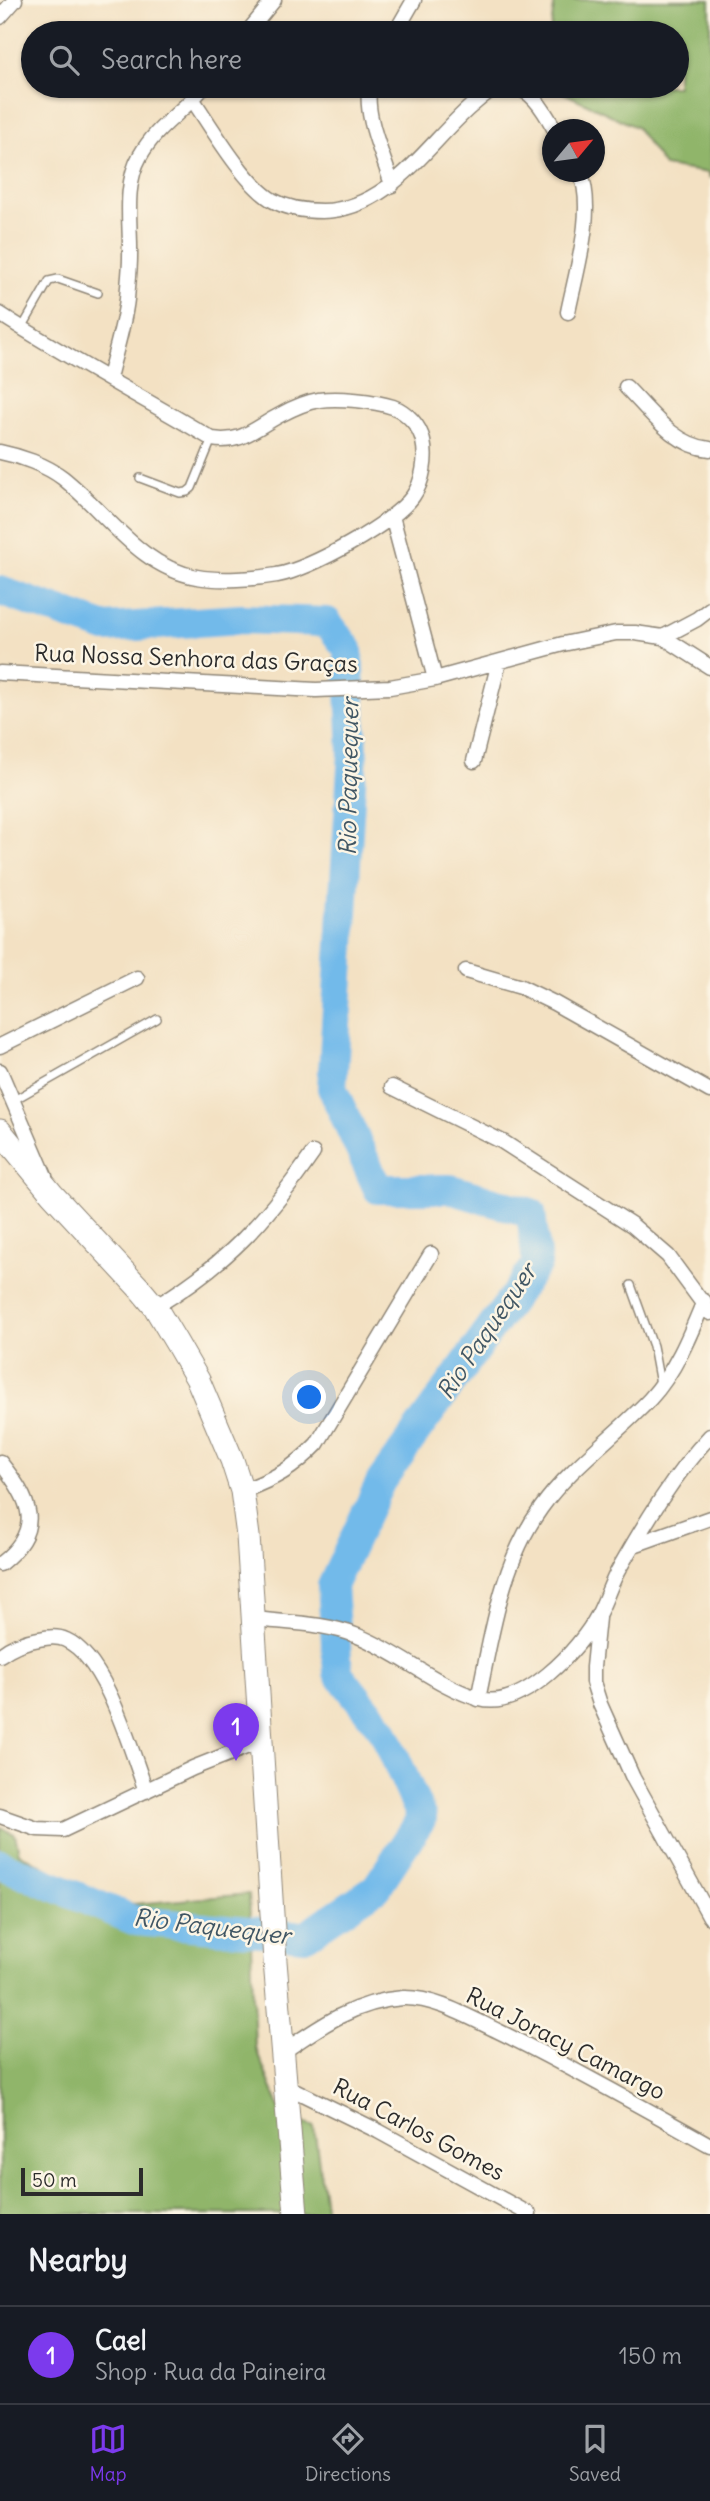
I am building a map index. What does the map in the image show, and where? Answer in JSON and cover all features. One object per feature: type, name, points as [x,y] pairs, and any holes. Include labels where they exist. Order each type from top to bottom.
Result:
[{"type":"main road","points":[[0,1130],[52,1194],[155,1307],[198,1380],[242,1491],[248,1536],[275,1961],[296,2214]]},
{"type":"main road","points":[[0,1153],[20,1166],[52,1194]]},
{"type":"street","points":[[0,17],[15,0]]},
{"type":"street","points":[[257,21],[274,0]]},
{"type":"street","points":[[402,21],[414,0]]},
{"type":"street","points":[[368,98],[370,116],[392,185]]},
{"type":"street","points":[[109,378],[127,303],[131,259],[129,199],[132,175],[139,158],[165,122],[193,100],[246,177],[270,199],[300,211],[334,211],[366,201],[392,185],[480,98]]},
{"type":"street","points":[[532,98],[549,119]]},
{"type":"street","points":[[568,312],[583,230],[586,194],[583,182]]},
{"type":"street","points":[[0,314],[70,358],[212,439],[238,439],[282,414],[319,400],[354,400],[393,407],[407,415],[422,434],[426,454],[413,496],[392,516],[322,559],[278,575],[200,578],[157,563],[135,547],[61,476],[0,452]]},
{"type":"street","points":[[626,387],[680,441],[710,449]]},
{"type":"street","points":[[392,516],[435,678]]},
{"type":"street","points":[[663,637],[710,609]]},
{"type":"street","name":"Rua Nossa Senhora das Graças","points":[[0,673],[316,690],[390,687],[616,633],[663,637],[710,667]]},
{"type":"street","points":[[474,761],[499,662]]},
{"type":"street","points":[[466,971],[521,987],[554,1003],[710,1091]]},
{"type":"street","points":[[0,1046],[137,978]]},
{"type":"street","points":[[0,1071],[52,1194]]},
{"type":"street","points":[[392,1087],[503,1142],[632,1225],[668,1256],[707,1307],[652,1397],[558,1487],[527,1529],[513,1558],[506,1582],[478,1699]]},
{"type":"street","points":[[155,1307],[193,1284],[225,1258],[264,1218],[313,1153]]},
{"type":"street","points":[[242,1491],[283,1474],[300,1462],[317,1444],[431,1254]]},
{"type":"street","points":[[254,1619],[344,1631],[370,1642],[456,1690],[478,1699],[500,1702],[537,1683],[579,1644],[598,1616],[619,1567],[671,1484],[710,1436]]},
{"type":"street","points":[[0,1462],[24,1499],[30,1520],[26,1535],[15,1552],[0,1564]]},
{"type":"street","points":[[634,1545],[710,1518]]},
{"type":"street","points":[[598,1616],[593,1682],[600,1704],[633,1778],[710,1917]]},
{"type":"street","points":[[0,1655],[28,1640],[51,1637],[66,1640],[86,1654],[99,1672],[146,1791]]},
{"type":"street","points":[[0,1816],[37,1829],[63,1830],[193,1768],[261,1741]]},
{"type":"street","name":"Rua Joracy Camargo","points":[[283,2052],[334,2018],[360,2007],[405,1998],[428,2002],[458,2012],[547,2055],[710,2145]]},
{"type":"street","name":"Rua Carlos Gomes","points":[[286,2086],[378,2131],[529,2214]]},
{"type":"lane","points":[[22,328],[49,281],[58,279],[99,293]]},
{"type":"lane","points":[[140,478],[180,493],[187,492],[192,488],[212,439]]},
{"type":"lane","points":[[14,1100],[157,1019]]},
{"type":"lane","points":[[631,1285],[653,1346],[660,1385]]},
{"type":"green space","points":[[555,0],[710,0],[710,179],[708,173],[664,166],[636,127],[574,98],[689,98],[689,21],[552,21]]},
{"type":"green space","points":[[0,1828],[15,1834],[19,1853],[102,1899],[134,1904],[249,1894],[255,2047],[283,2116],[314,2127],[326,2214],[0,2214]]},
{"type":"waterway","name":"Rio Paquequer","points":[[0,591],[106,628],[241,619],[327,622],[348,649],[353,752],[332,1088],[378,1189],[450,1189],[531,1213],[537,1264],[381,1481],[332,1586],[338,1673],[383,1730],[422,1818],[376,1888],[305,1936],[136,1921],[0,1864]]},
{"type":"place","name":"Cael","points":[[236,1761]]}]
